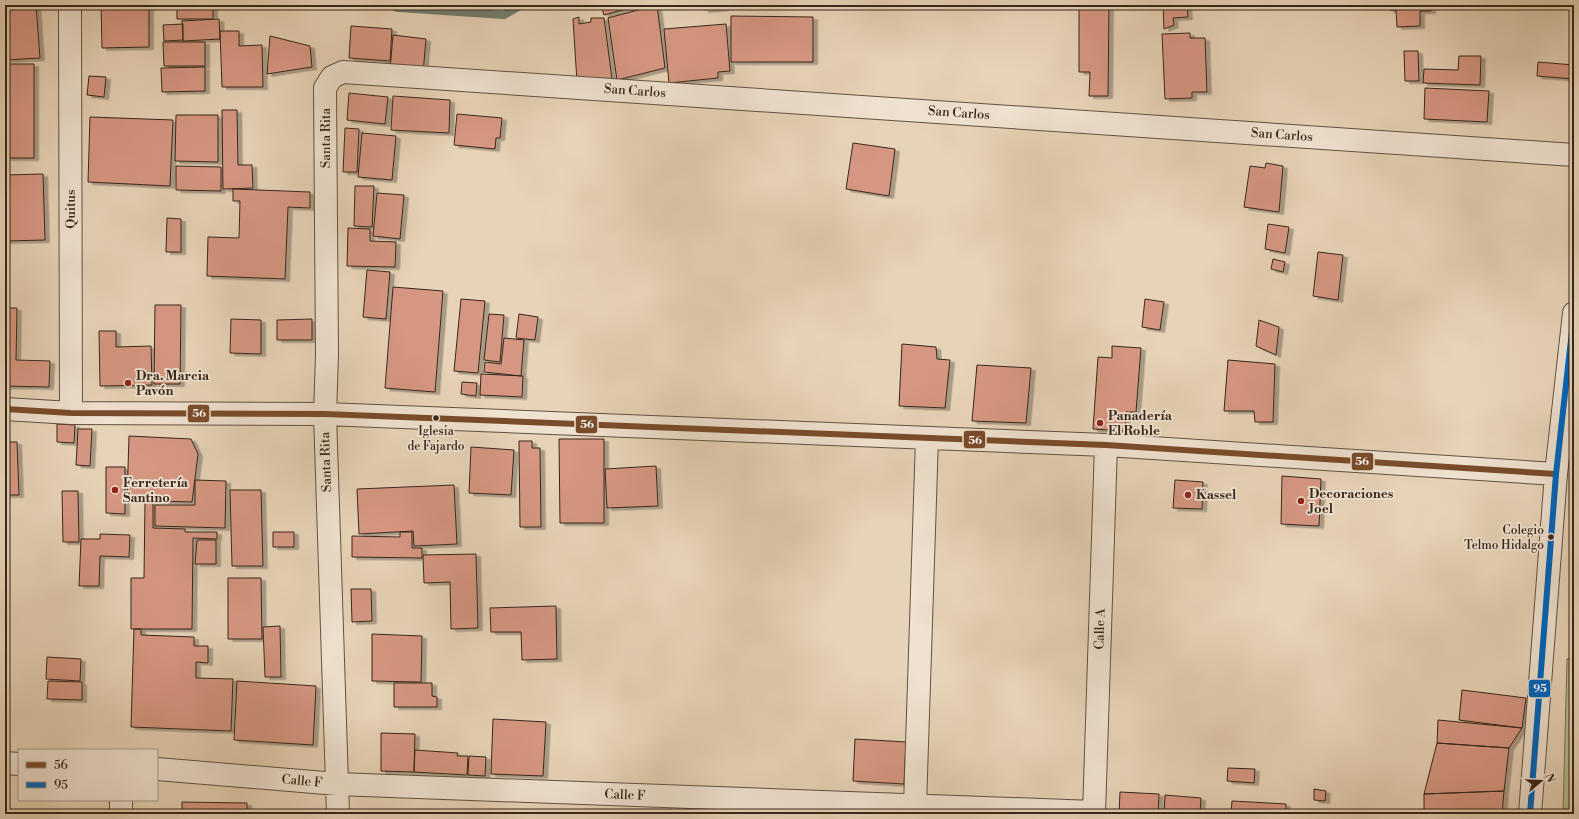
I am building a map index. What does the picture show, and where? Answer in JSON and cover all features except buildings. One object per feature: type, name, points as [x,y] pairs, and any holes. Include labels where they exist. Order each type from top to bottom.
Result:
[{"type":"street","name":"Quitus","points":[[70,5],[71,413]]},
{"type":"street","name":"San Carlos","points":[[343,72],[1574,155]]},
{"type":"street","name":"Santa Rita","points":[[338,814],[325,414],[327,356],[325,88],[332,77],[343,72]]},
{"type":"street","points":[[1530,814],[1556,474],[1574,313]]},
{"type":"street","points":[[5,409],[71,413],[325,414],[1106,445],[1556,474]]},
{"type":"street","points":[[915,806],[927,438]]},
{"type":"street","name":"Calle A","points":[[1094,813],[1106,445]]},
{"type":"street","points":[[5,763],[18,764]]},
{"type":"street","name":"Calle F","points":[[158,769],[337,784],[846,809],[915,806],[1094,813]]},
{"type":"street","points":[[121,801],[121,814]]},
{"type":"green space","points":[[1574,656],[1574,814],[1563,814],[1567,659]]},
{"type":"waterway","points":[[389,5],[398,8],[504,15],[522,5]]},
{"type":"transit line","name":"95","points":[[1530,814],[1556,474],[1574,313]]},
{"type":"transit line","name":"56","points":[[5,409],[71,413],[325,414],[1106,445],[1556,474]]},
{"type":"place","name":"Dra. Marcia Pavón","points":[[128,383]]},
{"type":"place","name":"Iglesia de Fajardo","points":[[436,418]]},
{"type":"place","name":"Panadería El Roble","points":[[1100,423]]},
{"type":"place","name":"Ferretería Santino","points":[[115,490]]},
{"type":"place","name":"Kassel","points":[[1188,495]]},
{"type":"place","name":"Decoraciones Joel","points":[[1301,501]]},
{"type":"place","name":"Colegio Telmo Hidalgo","points":[[1551,537]]}]
